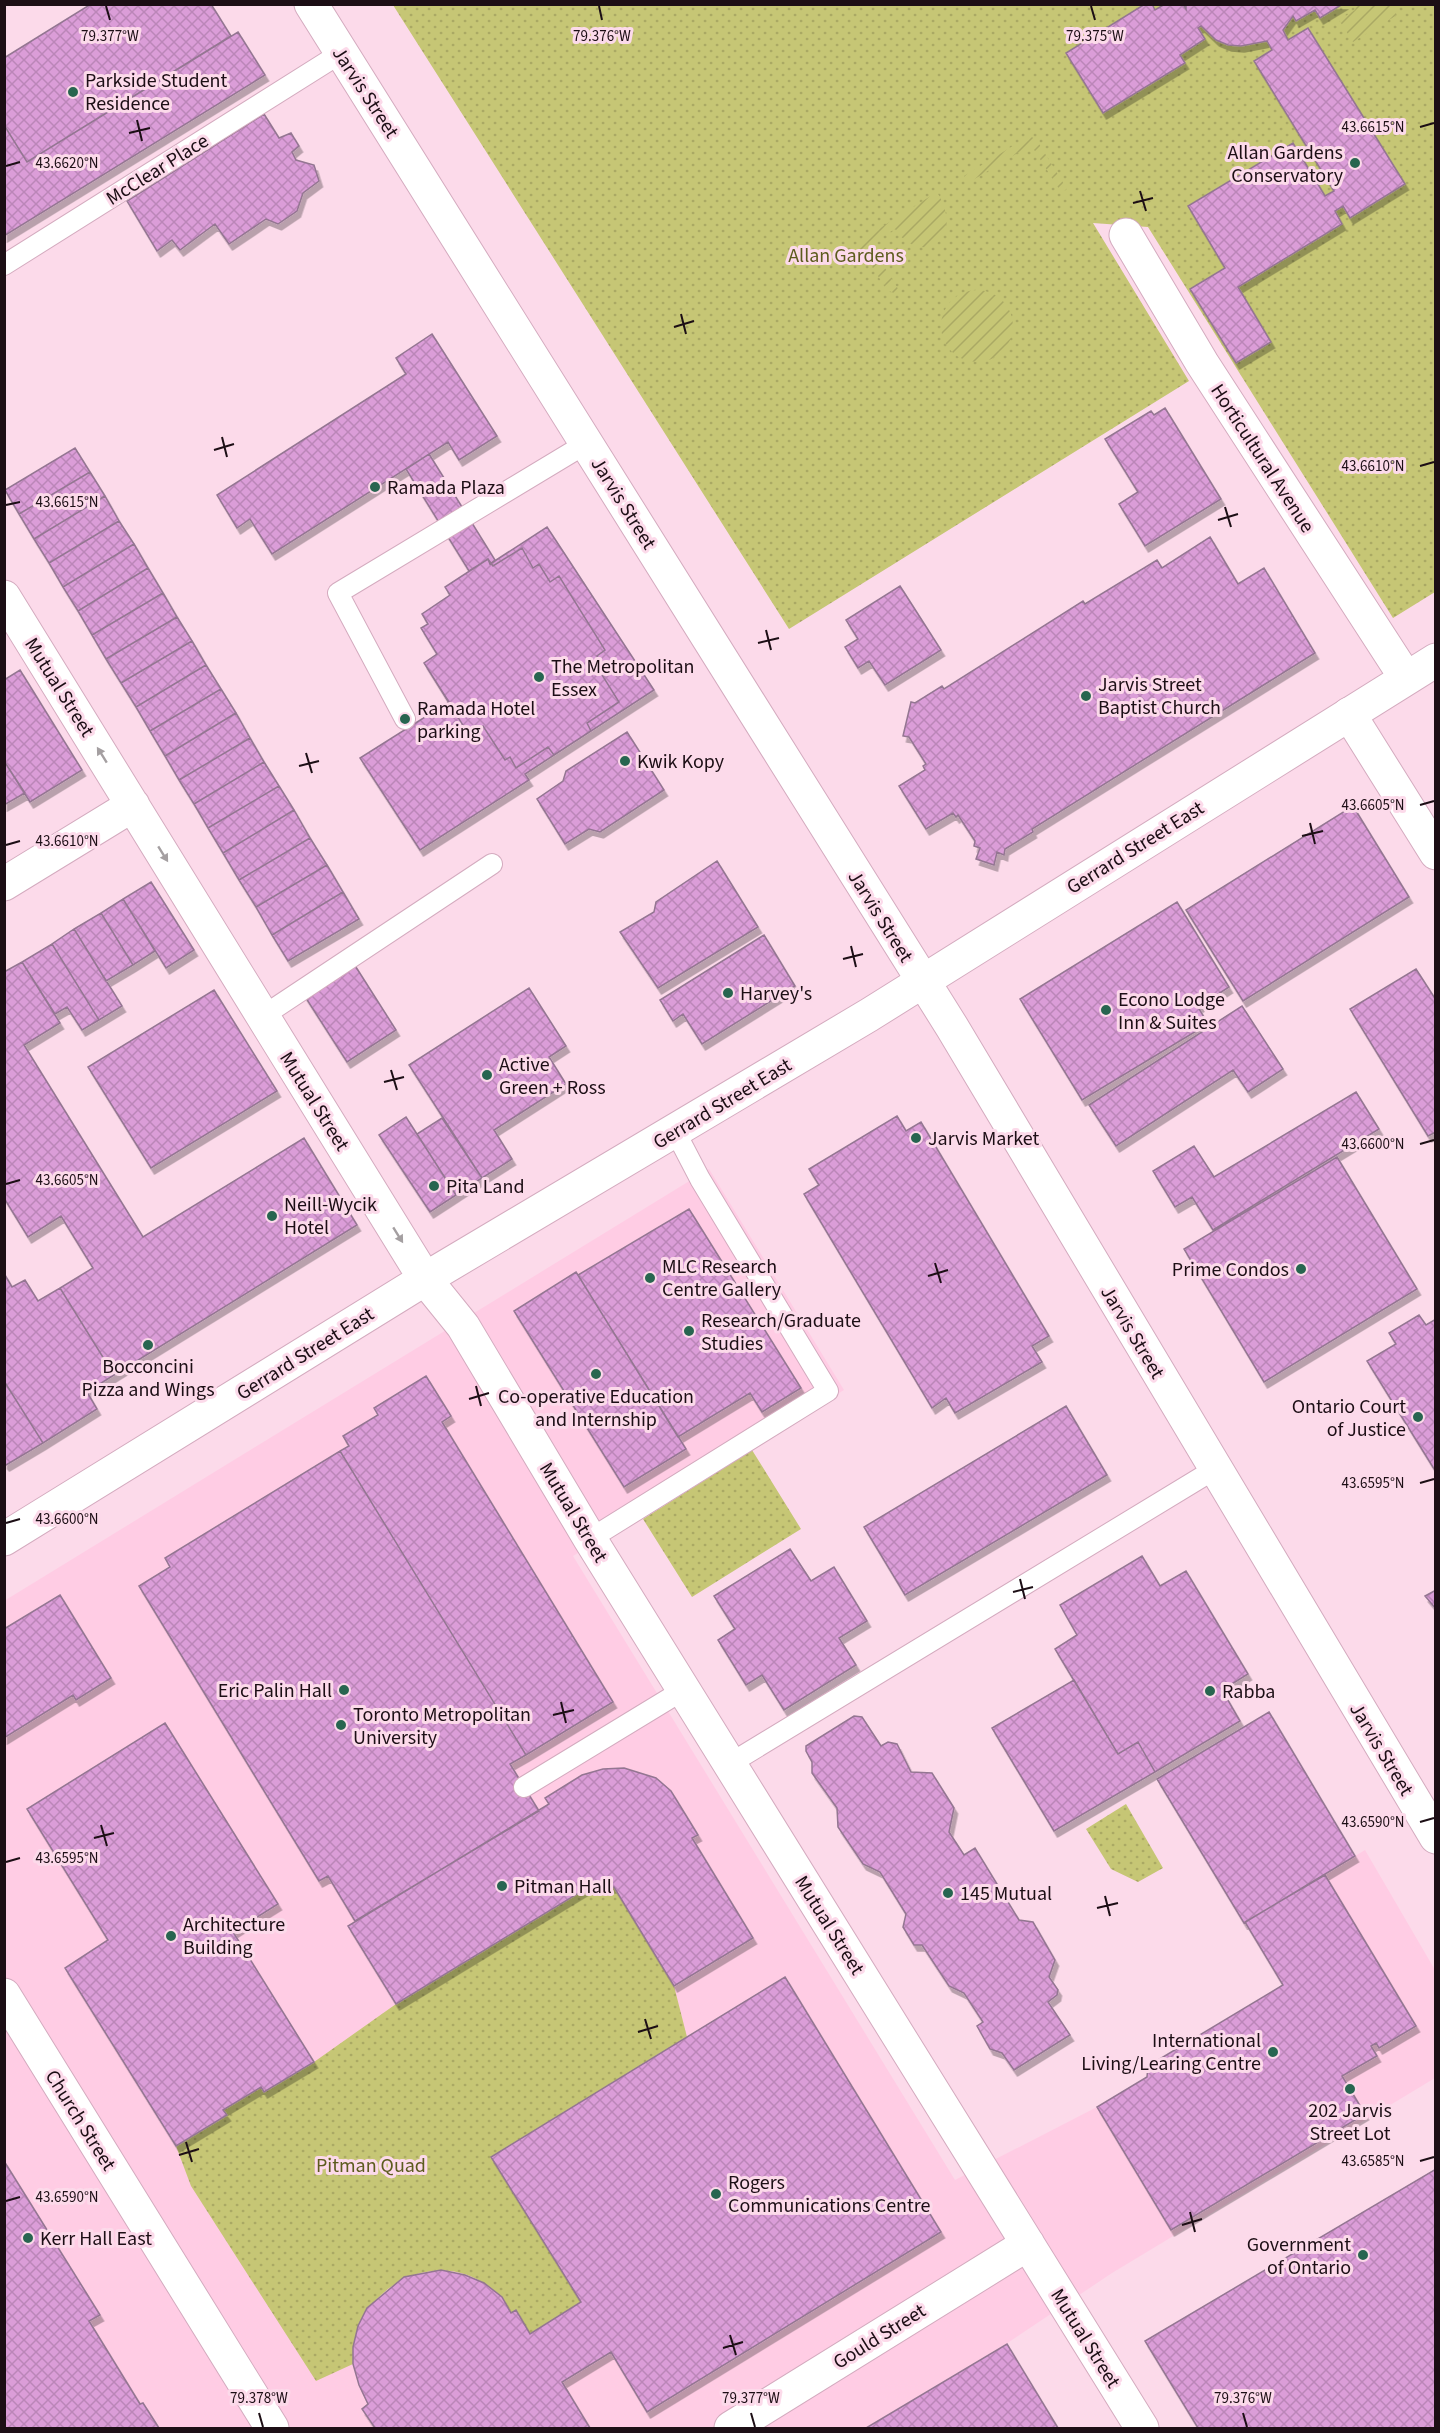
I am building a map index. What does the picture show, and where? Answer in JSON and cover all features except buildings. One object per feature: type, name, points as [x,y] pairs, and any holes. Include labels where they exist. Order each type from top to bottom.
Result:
[{"type":"street","name":"Jarvis Street","points":[[311,4],[923,981],[1436,1837]]},
{"type":"street","name":"Horticultural Avenue","points":[[1126,235],[1202,363],[1406,678]]},
{"type":"street","name":"Mutual Street","points":[[4,597],[425,1279],[463,1326],[590,1539],[1142,2428]]},
{"type":"street","name":"Gerrard Street East","points":[[4,1539],[425,1279],[923,981],[1436,660]]},
{"type":"street","points":[[1349,714],[1436,853]]},
{"type":"street","points":[[4,884],[133,805]]},
{"type":"street","name":"Church Street","points":[[4,1995],[272,2428]]},
{"type":"street","name":"Gould Street","points":[[731,2428],[1028,2244]]},
{"type":"lane","name":"McClear Place","points":[[4,265],[341,53]]},
{"type":"lane","points":[[405,718],[338,593],[587,443]]},
{"type":"lane","points":[[263,1016],[492,864]]},
{"type":"lane","points":[[590,1539],[828,1390],[700,1179],[675,1131]]},
{"type":"lane","points":[[731,1763],[1215,1469]]},
{"type":"lane","points":[[524,1787],[685,1689]]},
{"type":"shaded area","name":"Toronto Metropolitan University","points":[[709,1169],[844,1390],[573,1556],[955,2180],[1097,2107],[1147,2077],[1148,2066],[1283,1985],[1245,1922],[1365,1850],[1435,1970],[1435,2078],[1112,2273],[1006,2344],[866,2428],[5,2428],[4,1601]]},
{"type":"green space","name":"Allan Gardens","points":[[393,5],[1435,5],[1435,592],[1393,618],[1148,227],[1093,223],[1189,381],[789,629]]},
{"type":"green space","points":[[1356,5],[1391,5],[1397,15],[1353,42],[1339,20],[1355,10]]},
{"type":"green space","points":[[1029,136],[1036,139],[1067,189],[1061,192],[1031,145],[968,183],[964,176]]},
{"type":"green space","points":[[937,192],[945,209],[947,224],[937,243],[927,247],[916,246],[905,240],[895,229],[870,244],[900,292],[896,294],[887,290],[860,248],[861,240]]},
{"type":"green space","points":[[977,290],[997,296],[1007,306],[1013,326],[1007,346],[997,356],[977,362],[957,356],[947,346],[941,326],[947,306],[957,296]]},
{"type":"green space","points":[[752,1450],[801,1529],[692,1597],[643,1519]]},
{"type":"green space","points":[[1126,1804],[1163,1868],[1138,1882],[1111,1869],[1086,1829]]},
{"type":"green space","name":"Pitman Quad","points":[[595,1883],[603,1887],[614,1887],[674,1986],[687,2037],[492,2157],[581,2302],[530,2334],[516,2311],[511,2313],[491,2289],[467,2275],[441,2270],[415,2275],[391,2287],[371,2307],[358,2332],[353,2364],[316,2381],[191,2186],[176,2146],[226,2116],[223,2110],[261,2087],[265,2092],[314,2062],[396,2004]]},
{"type":"place","name":"Parkside Student Residence","points":[[73,92]]},
{"type":"place","name":"Allan Gardens Conservatory","points":[[1355,163]]},
{"type":"place","name":"Ramada Plaza","points":[[375,487]]},
{"type":"place","name":"The Metropolitan Essex","points":[[539,677]]},
{"type":"place","name":"Jarvis Street Baptist Church","points":[[1086,696]]},
{"type":"place","name":"Ramada Hotel parking","points":[[405,719]]},
{"type":"place","name":"Kwik Kopy","points":[[625,761]]},
{"type":"place","name":"Harvey's","points":[[728,993]]},
{"type":"place","name":"Econo Lodge Inn & Suites","points":[[1106,1010]]},
{"type":"place","name":"Active Green + Ross","points":[[487,1075]]},
{"type":"place","name":"Jarvis Market","points":[[916,1138]]},
{"type":"place","name":"Pita Land","points":[[434,1186]]},
{"type":"place","name":"Neill-Wycik Hotel","points":[[272,1216]]},
{"type":"place","name":"Prime Condos","points":[[1301,1269]]},
{"type":"place","name":"MLC Research Centre Gallery","points":[[650,1278]]},
{"type":"place","name":"Research/Graduate Studies","points":[[689,1331]]},
{"type":"place","name":"Bocconcini Pizza and Wings","points":[[148,1345]]},
{"type":"place","name":"Co-operative Education and Internship","points":[[596,1374]]},
{"type":"place","name":"Ontario Court of Justice","points":[[1418,1417]]},
{"type":"place","name":"Eric Palin Hall","points":[[344,1690]]},
{"type":"place","name":"Rabba","points":[[1210,1691]]},
{"type":"place","name":"Toronto Metropolitan University","points":[[341,1725]]},
{"type":"place","name":"Pitman Hall","points":[[502,1886]]},
{"type":"place","name":"145 Mutual","points":[[948,1893]]},
{"type":"place","name":"Architecture Building","points":[[171,1936]]},
{"type":"place","name":"International Living/Learing Centre","points":[[1273,2052]]},
{"type":"place","name":"202 Jarvis Street Lot","points":[[1350,2089]]},
{"type":"place","name":"Rogers Communications Centre","points":[[716,2194]]},
{"type":"place","name":"Kerr Hall East","points":[[28,2238]]},
{"type":"place","name":"Government of Ontario","points":[[1363,2255]]}]
